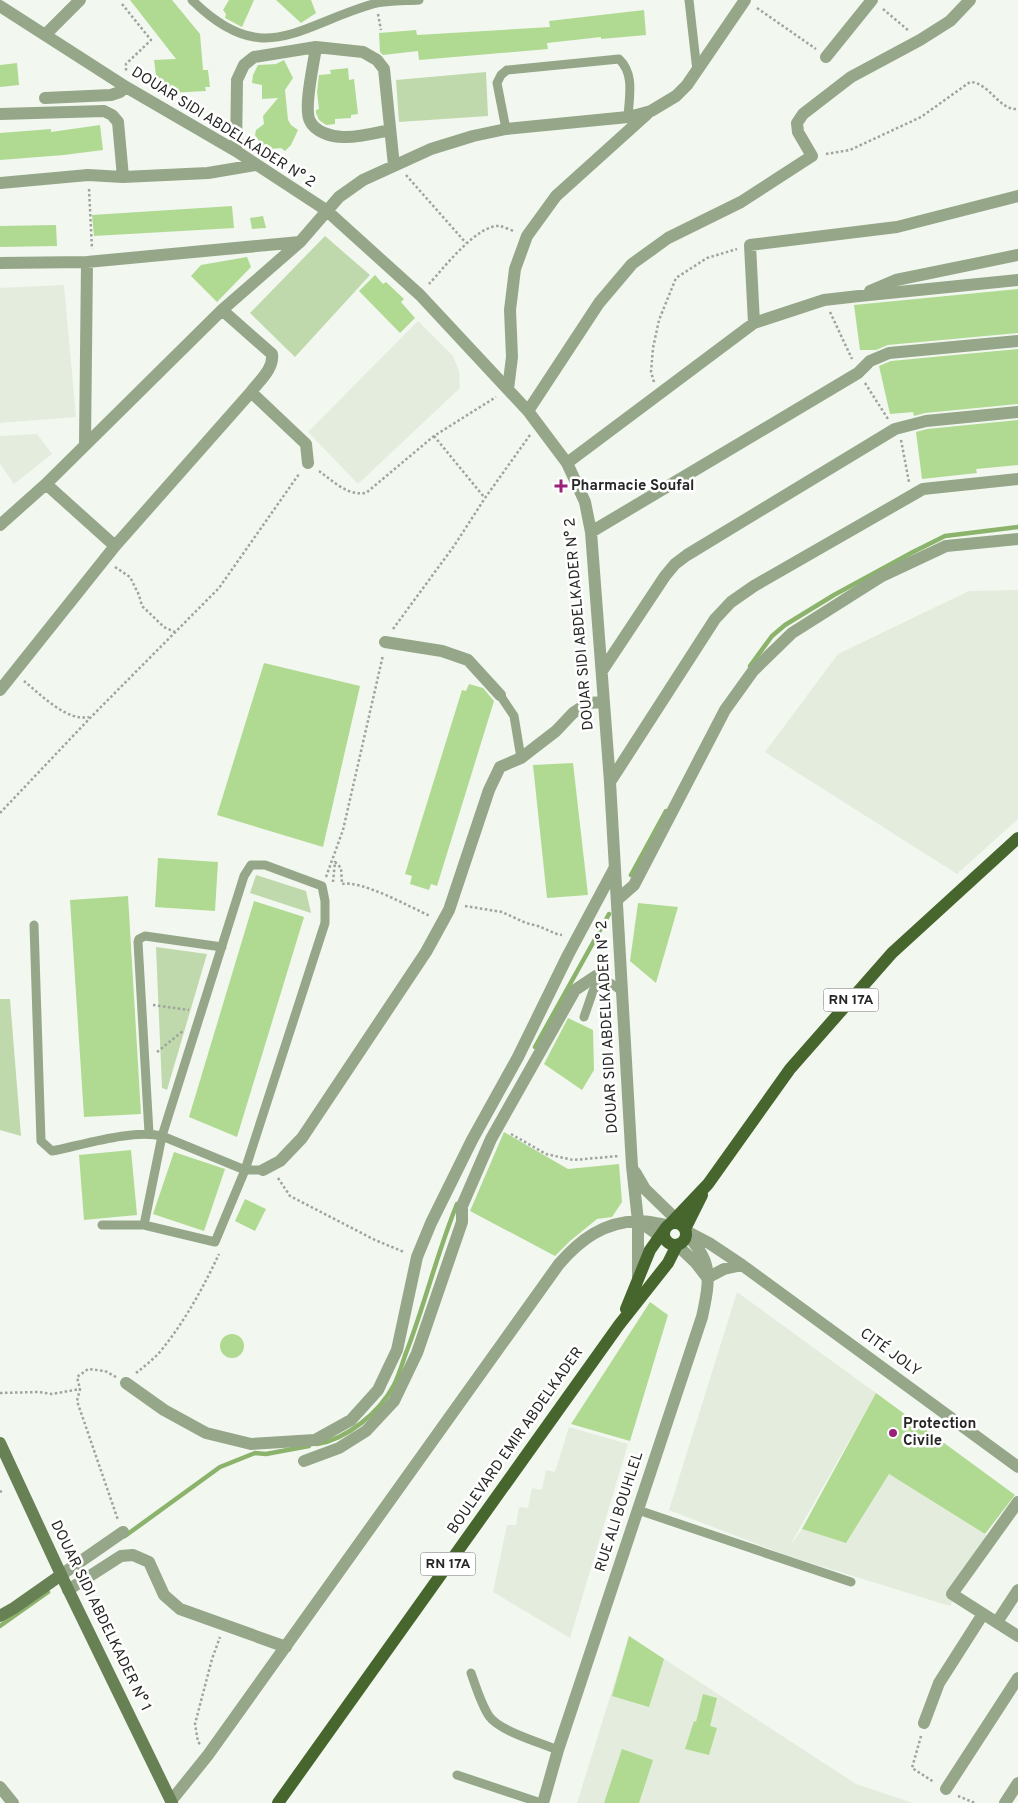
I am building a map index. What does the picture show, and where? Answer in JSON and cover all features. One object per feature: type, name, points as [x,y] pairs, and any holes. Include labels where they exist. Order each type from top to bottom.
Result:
[{"type":"main road","name":"RN 17A","points":[[619,1325],[650,1250],[675,1232],[790,1069],[892,953],[1018,838]]},
{"type":"main road","name":"BOULEVARD EMIR ABDELKADER","points":[[278,1803],[619,1325],[668,1263],[675,1232]]},
{"type":"street","points":[[46,34],[80,0]]},
{"type":"street","points":[[508,389],[512,357],[511,302],[515,269],[527,236],[556,196],[651,111],[676,96],[687,85],[745,0]]},
{"type":"street","points":[[528,411],[599,303],[632,264],[668,238],[741,202],[812,156],[798,132],[797,123],[803,114],[850,77],[920,40],[950,21],[970,0]]},
{"type":"street","points":[[826,57],[875,3]]},
{"type":"street","name":"DOUAR SIDI ABDELKADER N° 2","points":[[0,6],[126,87],[236,151],[256,166],[326,210],[420,295],[528,411],[568,463],[585,502],[591,532],[610,782],[629,1160],[638,1221],[638,1279]]},
{"type":"street","points":[[316,47],[308,103],[309,119],[314,127],[330,135],[345,138],[390,130]]},
{"type":"street","points":[[236,151],[237,80],[244,66],[254,57],[316,47],[362,52],[377,60],[384,69],[394,166]]},
{"type":"street","points":[[45,98],[111,95],[120,92],[126,87]]},
{"type":"street","points":[[0,114],[104,110],[118,122],[123,177]]},
{"type":"street","points":[[0,525],[46,484],[222,310],[300,242],[339,197],[363,180],[432,149],[473,136],[506,129],[628,117],[651,111]]},
{"type":"street","points":[[0,182],[88,175],[123,177],[208,172],[256,166]]},
{"type":"street","points":[[754,323],[750,245],[896,227],[1018,196]]},
{"type":"street","points":[[0,263],[90,262],[300,242]]},
{"type":"street","points":[[859,296],[896,280],[1018,255]]},
{"type":"street","points":[[85,444],[90,262]]},
{"type":"street","points":[[568,463],[754,323],[824,300],[1018,280]]},
{"type":"street","points":[[0,690],[114,546],[251,392],[269,369],[273,362],[272,354],[222,310]]},
{"type":"street","points":[[591,532],[858,373],[870,361],[889,353],[1018,341]]},
{"type":"street","points":[[251,392],[306,444],[308,463]]},
{"type":"street","points":[[602,671],[675,564],[687,555],[896,430],[926,421],[1018,412]]},
{"type":"street","points":[[610,782],[715,619],[731,602],[754,586],[923,489],[1018,479]]},
{"type":"street","points":[[46,484],[114,546]]},
{"type":"street","points":[[617,900],[634,885],[725,710],[753,671],[792,633],[882,576],[946,546],[1018,539]]},
{"type":"street","points":[[385,642],[442,651],[468,660],[500,695]]},
{"type":"street","points":[[267,1168],[280,1161],[302,1138],[426,952],[449,910],[489,790],[500,767],[521,758],[556,731],[573,713],[588,704],[604,702]]},
{"type":"street","points":[[126,1383],[164,1410],[206,1433],[251,1444],[315,1440],[351,1420],[378,1390],[397,1350],[417,1257],[431,1223],[472,1140],[518,1057],[568,955],[614,869]]},
{"type":"street","points":[[304,1461],[339,1448],[366,1430],[394,1401],[417,1353],[462,1222],[462,1206],[491,1139],[575,990],[596,976],[603,978]]},
{"type":"street","name":"DOUAR SIDI ABDELKADER N° 2","points":[[629,1160],[645,1189],[707,1278]]},
{"type":"street","points":[[172,1802],[208,1756],[559,1264],[575,1246],[590,1235],[617,1224],[638,1221],[675,1232]]},
{"type":"street","name":"CITÉ JOLY","points":[[675,1232],[709,1243],[742,1265],[1018,1467]]},
{"type":"street","points":[[707,1278],[724,1269],[742,1265]]},
{"type":"street","name":"RUE ALI BOUHLEL","points":[[542,1803],[702,1317],[707,1278]]},
{"type":"street","name":"DOUAR SIDI ABDELKADER N° 1","points":[[0,1443],[68,1590],[172,1802]]},
{"type":"street","points":[[1018,1502],[952,1594],[1018,1636]]},
{"type":"street","points":[[0,1616],[123,1532]]},
{"type":"street","points":[[68,1590],[121,1556],[133,1555],[149,1562],[164,1595],[180,1609],[286,1647]]},
{"type":"street","points":[[997,1622],[1018,1590]]},
{"type":"street","points":[[924,1723],[939,1683],[983,1614]]},
{"type":"street","points":[[946,1789],[1018,1678]]},
{"type":"street","points":[[1005,1803],[1018,1783]]},
{"type":"street","points":[[0,1787],[13,1803]]},
{"type":"lane","points":[[192,0],[217,22],[239,34],[271,39],[304,31],[368,3],[419,0]]},
{"type":"lane","points":[[690,0],[697,72]]},
{"type":"lane","points":[[506,129],[497,83],[501,75],[507,70],[619,59],[625,65],[630,77],[628,117]]},
{"type":"lane","points":[[500,695],[514,716],[521,758]]},
{"type":"lane","points":[[102,1225],[144,1225],[215,1242],[246,1170],[325,923],[325,902],[322,886],[265,865],[251,865],[244,876],[162,1136],[144,1225]]},
{"type":"lane","points":[[34,925],[41,1141],[52,1151],[149,1133],[162,1136],[246,1170],[267,1168]]},
{"type":"lane","points":[[149,1133],[139,939],[145,936],[222,947]]},
{"type":"lane","points":[[584,1017],[593,991],[603,978],[622,991]]},
{"type":"lane","points":[[638,1510],[851,1582]]},
{"type":"lane","points":[[471,1673],[484,1706],[493,1722],[503,1728],[558,1750]]},
{"type":"lane","points":[[457,1775],[542,1803]]},
{"type":"path","points":[[745,0],[826,57]]},
{"type":"path","points":[[875,3],[920,40]]},
{"type":"path","points":[[122,4],[151,40],[126,64]]},
{"type":"path","points":[[812,156],[850,150],[922,117],[970,82],[977,82],[1013,110],[1018,109]]},
{"type":"path","points":[[405,173],[466,243]]},
{"type":"path","points":[[88,175],[90,262]]},
{"type":"path","points":[[420,295],[466,243],[490,228],[499,226],[527,236]]},
{"type":"path","points":[[658,395],[651,372],[653,348],[659,320],[676,278],[707,258],[750,245]]},
{"type":"path","points":[[824,300],[858,373],[900,437],[910,484],[923,489]]},
{"type":"path","points":[[0,813],[90,717],[219,588],[308,463],[344,490],[356,495],[366,493],[434,436],[508,389]]},
{"type":"path","points":[[434,436],[485,498]]},
{"type":"path","points":[[104,559],[130,577],[139,594],[142,606],[164,627],[175,632]]},
{"type":"path","points":[[14,672],[59,709],[82,719],[90,717]]},
{"type":"path","points":[[333,886],[335,862],[341,868],[342,884],[348,882],[364,886],[434,918],[460,905],[502,912],[526,923],[564,935]]},
{"type":"path","points":[[153,1005],[193,1010]]},
{"type":"path","points":[[156,1052],[189,1026]]},
{"type":"path","points":[[498,1127],[546,1154],[573,1160],[629,1160]]},
{"type":"path","points":[[267,1168],[290,1196],[375,1240],[417,1257]]},
{"type":"path","points":[[123,1532],[77,1402],[80,1389],[77,1377],[88,1369],[105,1371],[126,1383],[158,1354],[180,1325],[223,1247]]},
{"type":"path","points":[[0,1393],[39,1392],[52,1394],[80,1389]]},
{"type":"path","points":[[208,1756],[198,1742],[195,1724],[212,1659],[224,1626]]},
{"type":"path","points":[[924,1723],[912,1768],[946,1789],[975,1803]]},
{"type":"shaded area","points":[[64,285],[76,417],[0,423],[0,288]]},
{"type":"shaded area","points":[[418,321],[453,356],[459,371],[460,388],[358,484],[308,432]]},
{"type":"shaded area","points":[[37,434],[52,454],[14,484],[0,464],[0,436]]},
{"type":"shaded area","points":[[1018,590],[1018,819],[957,874],[765,752],[838,654],[969,591]]},
{"type":"shaded area","points":[[737,1292],[876,1393],[789,1547],[802,1529],[846,1543],[889,1474],[991,1538],[950,1606],[785,1555],[669,1510]]},
{"type":"shaded area","points":[[569,1427],[628,1444],[570,1638],[493,1592],[507,1525],[516,1525],[519,1507],[528,1508],[532,1488],[542,1490],[546,1470],[555,1472]]},
{"type":"shaded area","points":[[629,1636],[856,1784],[913,1803],[577,1803]]},
{"type":"green space","points":[[486,72],[488,116],[399,122],[396,80]]},
{"type":"green space","points":[[325,236],[370,275],[295,357],[250,313]]},
{"type":"green space","points":[[256,875],[306,891],[311,913],[250,893]]},
{"type":"green space","points":[[156,947],[207,954],[167,1090],[162,1088]]},
{"type":"green space","points":[[0,999],[10,999],[21,1136],[0,1130]]},
{"type":"building","points":[[130,0],[172,0],[200,34],[203,70],[208,70],[210,87],[205,87],[206,91],[167,93],[167,89],[158,90],[154,60],[176,59]]},
{"type":"building","points":[[229,0],[254,0],[242,27],[225,18],[226,14],[223,10]]},
{"type":"building","points":[[276,0],[311,0],[316,13],[301,23]]},
{"type":"building","points":[[644,10],[646,35],[601,39],[601,37],[547,43],[548,49],[419,60],[418,51],[383,55],[380,52],[379,33],[416,30],[417,35],[550,27],[549,21]]},
{"type":"building","points":[[284,60],[293,78],[285,90],[288,120],[298,130],[291,145],[285,151],[281,148],[270,149],[266,152],[255,135],[256,130],[264,124],[263,116],[278,98],[262,99],[262,85],[252,83],[253,75],[258,65],[276,64]]},
{"type":"building","points":[[17,63],[19,85],[0,87],[0,65]]},
{"type":"building","points":[[348,68],[349,80],[354,79],[358,114],[351,115],[351,118],[335,119],[335,124],[326,125],[319,120],[316,113],[316,110],[319,109],[317,92],[319,75],[331,74],[330,70]]},
{"type":"building","points":[[100,125],[103,150],[0,160],[0,133],[51,129],[51,132]]},
{"type":"building","points":[[232,206],[234,228],[94,236],[92,215]]},
{"type":"building","points":[[263,216],[266,228],[252,229],[250,218]]},
{"type":"building","points":[[56,225],[57,246],[0,247],[0,226]]},
{"type":"building","points":[[247,257],[251,267],[217,302],[191,276],[201,265]]},
{"type":"building","points":[[375,275],[383,284],[386,282],[404,299],[401,302],[415,318],[400,333],[359,291]]},
{"type":"building","points":[[1018,289],[1018,333],[888,345],[876,350],[860,350],[854,305]]},
{"type":"building","points":[[1018,349],[1018,404],[925,413],[914,416],[913,412],[890,414],[879,366],[891,361]]},
{"type":"building","points":[[1018,420],[1018,465],[976,469],[977,473],[922,479],[916,432],[927,429]]},
{"type":"building","points":[[264,663],[360,686],[323,847],[217,815]]},
{"type":"building","points":[[469,684],[483,688],[494,701],[437,886],[431,884],[429,890],[410,884],[412,876],[405,874],[462,690],[466,691]]},
{"type":"building","points":[[573,763],[588,895],[547,898],[533,765]]},
{"type":"building","points":[[158,858],[218,862],[215,911],[155,907]]},
{"type":"building","points":[[128,896],[141,1114],[84,1117],[70,900]]},
{"type":"building","points":[[254,901],[304,917],[237,1137],[189,1117]]},
{"type":"building","points":[[638,903],[678,907],[656,983],[630,961]]},
{"type":"building","points":[[568,1018],[593,1030],[594,1070],[582,1090],[544,1064]]},
{"type":"building","points":[[504,1132],[568,1169],[619,1164],[622,1202],[612,1217],[597,1219],[555,1256],[470,1211]]},
{"type":"building","points":[[131,1150],[137,1215],[84,1220],[79,1155]]},
{"type":"building","points":[[174,1152],[225,1169],[204,1231],[153,1214]]},
{"type":"building","points":[[245,1199],[266,1209],[255,1231],[235,1221]]},
{"type":"building","points":[[650,1302],[668,1315],[630,1441],[571,1424]]},
{"type":"building","points":[[232,1334],[241,1337],[244,1346],[241,1355],[232,1358],[223,1355],[220,1346],[223,1337]]},
{"type":"building","name":"Protection Civile","points":[[876,1393],[1015,1495],[985,1534],[889,1474],[846,1543],[802,1529]]},
{"type":"building","points":[[629,1636],[664,1659],[649,1707],[612,1696]]},
{"type":"building","points":[[703,1694],[717,1698],[710,1726],[717,1728],[709,1755],[685,1749],[694,1721],[696,1722]]},
{"type":"building","points":[[622,1749],[653,1760],[639,1803],[604,1803]]},
{"type":"waterway","points":[[750,666],[772,636],[785,625],[834,595],[913,552],[945,536],[1018,527]]},
{"type":"waterway","points":[[631,875],[666,811]]},
{"type":"waterway","points":[[535,1047],[609,914]]},
{"type":"waterway","points":[[317,1444],[340,1437],[351,1431],[371,1415],[394,1385],[413,1335],[457,1204]]},
{"type":"waterway","points":[[125,1536],[220,1467],[255,1453],[266,1454],[309,1446]]},
{"type":"waterway","points":[[0,1626],[48,1592]]},
{"type":"place","name":"Pharmacie Soufal","points":[[561,486]]},
{"type":"place","name":"Protection Civile","points":[[893,1433]]}]
